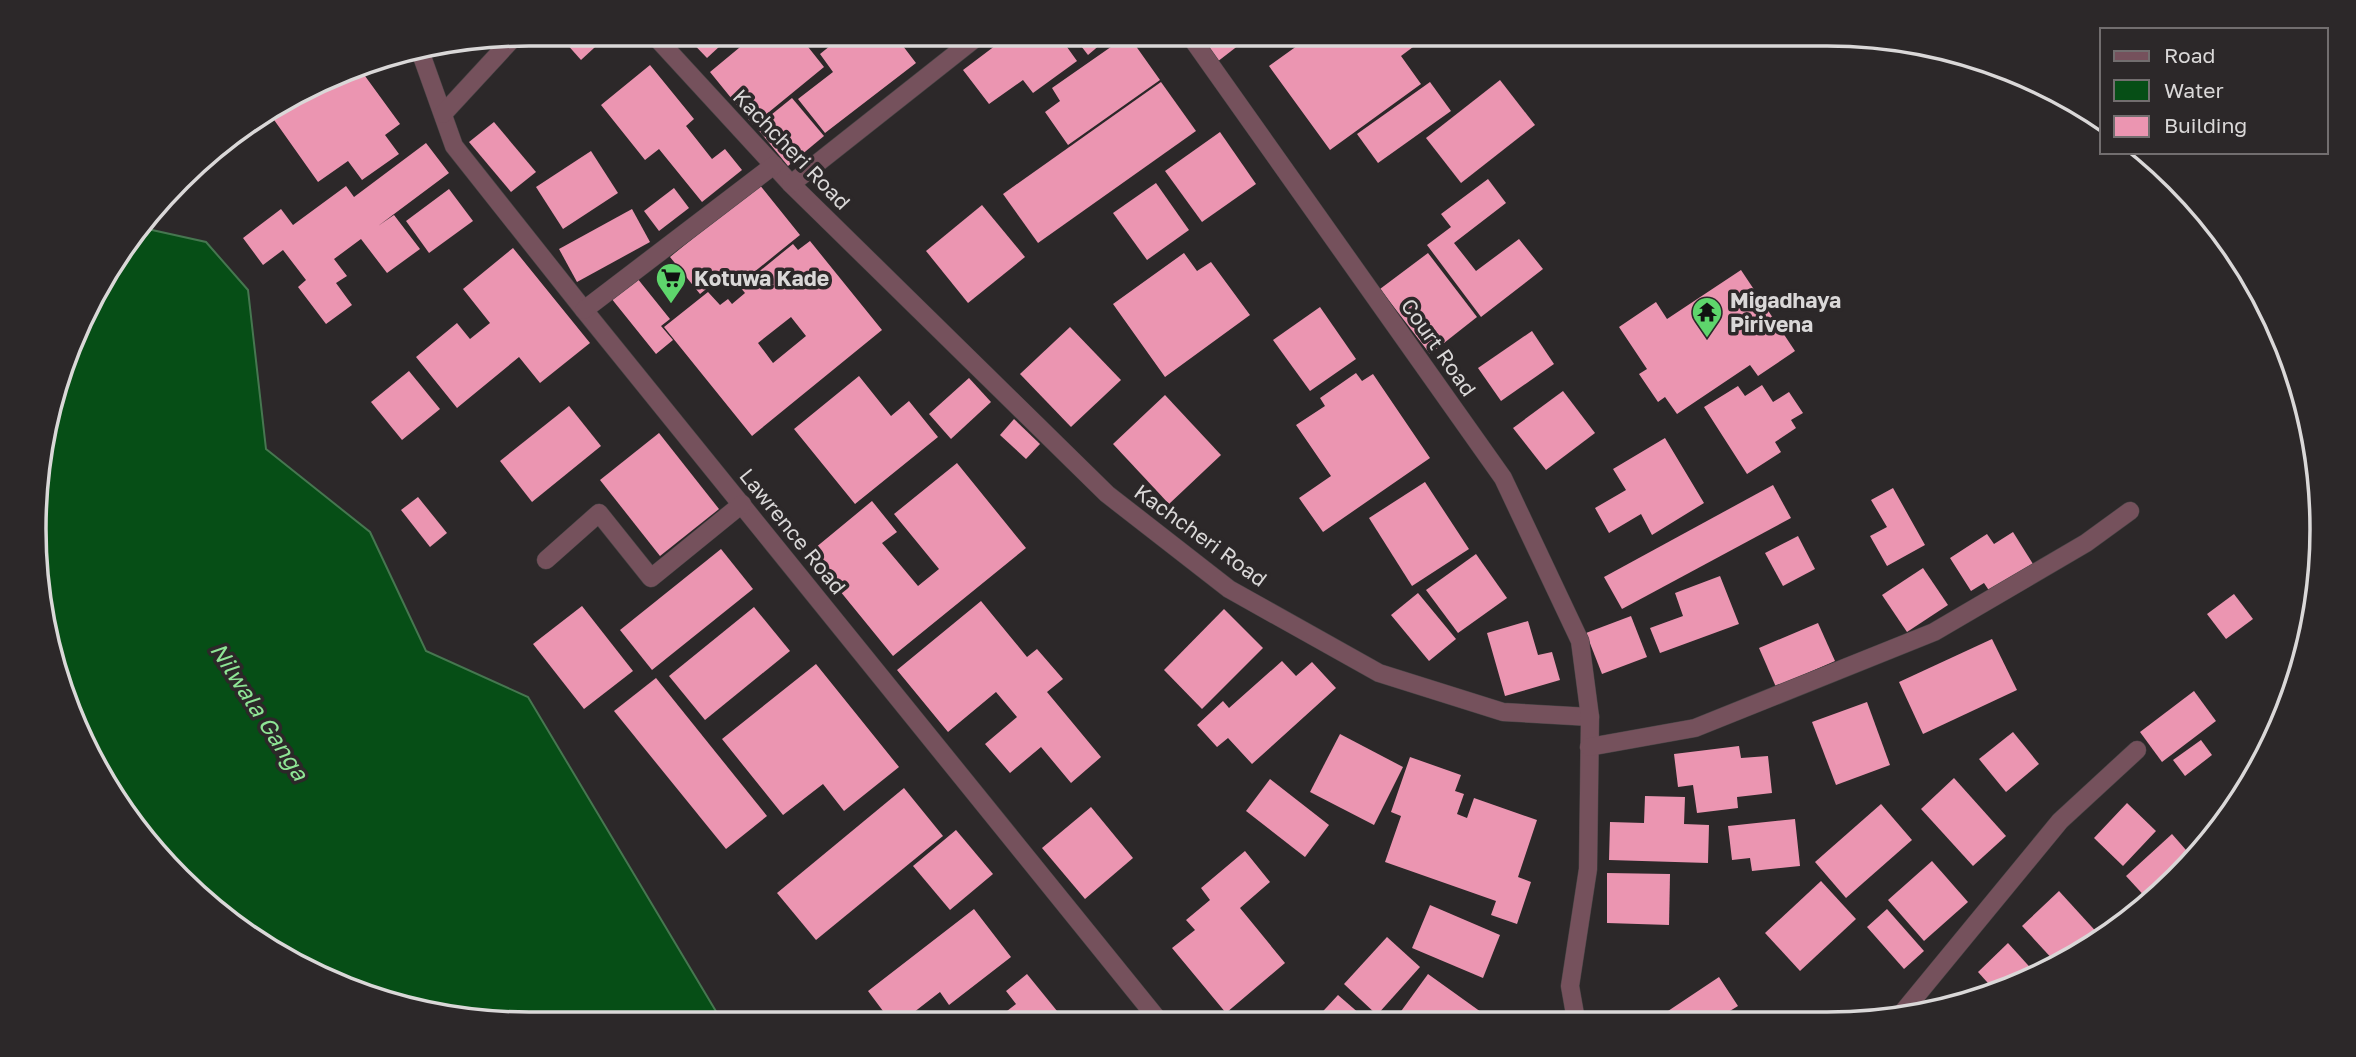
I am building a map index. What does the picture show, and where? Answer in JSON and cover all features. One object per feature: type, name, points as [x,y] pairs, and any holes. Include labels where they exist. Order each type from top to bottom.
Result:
[{"type":"street","name":"Kachcheri Road","points":[[664,46],[791,184],[1107,494],[1229,589],[1379,673],[1503,712],[1590,717]]},
{"type":"street","points":[[791,184],[966,46]]},
{"type":"street","name":"Court Road","points":[[1197,46],[1503,478],[1580,641],[1590,717]]},
{"type":"street","points":[[443,114],[505,47]]},
{"type":"street","name":"Lawrence Road","points":[[422,58],[454,146],[1152,1012]]},
{"type":"street","points":[[584,310],[774,165]]},
{"type":"street","points":[[546,560],[599,513],[651,578],[742,504]]},
{"type":"street","points":[[1589,747],[1695,728],[1934,632],[2086,543],[2130,511]]},
{"type":"street","points":[[1575,1012],[1570,986],[1588,869],[1590,717]]},
{"type":"street","points":[[1909,1004],[2060,821],[2137,750]]},
{"type":"water","name":"Nilwala Ganga","points":[[149,229],[206,242],[248,290],[266,449],[370,532],[426,651],[528,697],[716,1012],[497,1010],[434,1002],[373,986],[315,962],[234,912],[187,870],[145,823],[95,742],[71,684],[50,592],[46,528],[55,434],[71,373],[110,287]]},
{"type":"building","points":[[569,46],[596,46],[581,60]]},
{"type":"building","points":[[695,46],[720,46],[707,58]]},
{"type":"building","points":[[741,46],[807,46],[824,67],[753,125],[710,72]]},
{"type":"building","points":[[830,46],[903,46],[916,63],[825,133],[798,99],[833,72],[820,54]]},
{"type":"building","points":[[995,46],[1066,46],[1077,61],[1033,93],[1023,80],[989,104],[963,70]]},
{"type":"building","points":[[1081,46],[1099,46],[1088,55]]},
{"type":"building","points":[[1112,46],[1136,46],[1160,80],[1068,145],[1045,112],[1060,101],[1052,88]]},
{"type":"building","points":[[1205,46],[1238,46],[1217,62]]},
{"type":"building","points":[[1297,46],[1414,46],[1401,56],[1421,84],[1330,150],[1269,66]]},
{"type":"building","points":[[650,65],[694,119],[686,126],[712,159],[725,149],[742,170],[702,202],[659,149],[645,160],[601,105]]},
{"type":"building","points":[[364,74],[400,124],[385,135],[399,154],[362,180],[348,161],[318,182],[273,119],[315,95]]},
{"type":"building","points":[[1500,80],[1535,125],[1461,183],[1426,138]]},
{"type":"building","points":[[1161,82],[1196,131],[1038,243],[1003,194]]},
{"type":"building","points":[[1430,82],[1451,111],[1378,163],[1357,134]]},
{"type":"building","points":[[792,98],[824,136],[788,166],[756,127]]},
{"type":"building","points":[[494,122],[536,172],[511,192],[469,142]]},
{"type":"building","points":[[1220,132],[1256,184],[1202,222],[1165,171]]},
{"type":"building","points":[[426,143],[449,173],[378,226],[394,215],[420,249],[387,273],[361,239],[334,259],[347,276],[336,283],[352,305],[326,324],[298,287],[306,280],[283,250],[263,265],[243,238],[281,209],[293,225],[346,186],[354,197]]},
{"type":"building","points":[[591,151],[618,193],[563,229],[536,187]]},
{"type":"building","points":[[1488,179],[1506,203],[1454,243],[1476,271],[1519,239],[1543,269],[1481,317],[1427,245],[1451,227],[1441,214]]},
{"type":"building","points":[[1156,183],[1189,230],[1147,260],[1113,213]]},
{"type":"building","points":[[759,184],[800,235],[738,285],[727,272],[700,294],[670,257]]},
{"type":"building","points":[[674,188],[689,208],[659,231],[644,211]]},
{"type":"building","points":[[449,189],[473,221],[429,253],[406,221]]},
{"type":"building","points":[[982,205],[1025,257],[968,303],[926,251]]},
{"type":"building","points":[[632,209],[650,242],[577,282],[559,249]]},
{"type":"building","points":[[810,241],[882,330],[752,436],[664,327],[708,292],[720,305],[728,299],[732,304],[745,293],[740,287],[793,244],[798,250]],"holes":[[[791,317],[806,336],[773,363],[758,343]]]},
{"type":"building","points":[[513,248],[590,343],[540,383],[519,357],[457,408],[416,357],[457,323],[470,339],[490,323],[463,289]]},
{"type":"building","points":[[1184,253],[1197,271],[1211,262],[1250,315],[1165,377],[1113,304]]},
{"type":"building","points":[[1428,253],[1477,317],[1430,354],[1380,289]]},
{"type":"building","name":"Migadhaya Pirivena","points":[[1741,270],[1795,351],[1758,376],[1750,365],[1677,414],[1665,397],[1658,402],[1639,374],[1647,369],[1619,327],[1656,302],[1667,319]]},
{"type":"building","points":[[637,278],[670,319],[661,326],[673,340],[656,354],[611,298]]},
{"type":"building","points":[[1320,307],[1356,359],[1310,391],[1273,340]]},
{"type":"building","points":[[1070,327],[1121,380],[1071,427],[1020,374]]},
{"type":"building","points":[[1532,331],[1554,364],[1501,401],[1478,368]]},
{"type":"building","points":[[409,371],[440,409],[402,440],[371,402]]},
{"type":"building","points":[[1356,373],[1362,381],[1373,374],[1430,458],[1323,532],[1299,498],[1331,476],[1296,425],[1325,406],[1320,398]]},
{"type":"building","points":[[859,376],[891,416],[909,401],[938,437],[855,504],[794,429]]},
{"type":"building","points":[[969,378],[991,402],[951,439],[929,414]]},
{"type":"building","points":[[1762,385],[1773,402],[1789,392],[1803,413],[1791,420],[1796,428],[1775,442],[1781,452],[1747,474],[1704,407],[1738,386],[1745,396]]},
{"type":"building","points":[[1563,391],[1595,433],[1546,470],[1513,428]]},
{"type":"building","points":[[1165,395],[1221,455],[1169,504],[1113,444]]},
{"type":"building","points":[[569,406],[601,446],[532,502],[500,461]]},
{"type":"building","points":[[1014,419],[1040,444],[1026,459],[1000,435]]},
{"type":"building","points":[[659,433],[719,509],[660,556],[600,480]]},
{"type":"building","points":[[1665,438],[1704,503],[1652,535],[1641,514],[1609,533],[1595,508],[1626,490],[1613,469]]},
{"type":"building","points":[[957,463],[1026,548],[893,656],[809,553],[872,501],[897,532],[882,543],[918,586],[939,569],[894,514]]},
{"type":"building","points":[[1425,482],[1469,549],[1412,586],[1369,518]]},
{"type":"building","points":[[1773,485],[1791,518],[1622,609],[1604,577]]},
{"type":"building","points":[[1893,488],[1925,545],[1887,566],[1870,536],[1887,527],[1871,500]]},
{"type":"building","points":[[418,497],[447,533],[430,547],[401,510]]},
{"type":"building","points":[[2013,532],[2033,564],[1990,592],[1984,583],[1971,591],[1950,558],[1987,534],[1994,544]]},
{"type":"building","points":[[1798,536],[1815,569],[1783,586],[1765,553]]},
{"type":"building","points":[[721,549],[753,589],[652,670],[620,630]]},
{"type":"building","points":[[1476,554],[1507,598],[1458,633],[1426,590]]},
{"type":"building","points":[[1923,568],[1948,605],[1907,632],[1882,595]]},
{"type":"building","points":[[1720,576],[1739,624],[1660,653],[1650,628],[1683,616],[1675,593]]},
{"type":"building","points":[[1418,593],[1456,639],[1429,661],[1391,615]]},
{"type":"building","points":[[2234,594],[2253,619],[2226,639],[2207,614]]},
{"type":"building","points":[[981,601],[1027,657],[1037,649],[1063,679],[1047,692],[1101,757],[1071,783],[1041,747],[1010,773],[985,744],[1017,717],[996,692],[948,732],[897,670]]},
{"type":"building","points":[[582,606],[633,671],[584,709],[533,644]]},
{"type":"building","points":[[754,607],[790,651],[705,720],[669,676]]},
{"type":"building","points":[[1224,609],[1263,648],[1202,709],[1164,670]]},
{"type":"building","points":[[1631,616],[1647,657],[1602,674],[1586,633]]},
{"type":"building","points":[[1528,621],[1538,655],[1552,652],[1560,680],[1505,696],[1487,633]]},
{"type":"building","points":[[1818,623],[1835,661],[1776,687],[1759,648]]},
{"type":"building","points":[[1992,639],[2017,690],[1923,734],[1899,682]]},
{"type":"building","points":[[1282,661],[1296,676],[1312,662],[1336,688],[1252,764],[1228,738],[1217,747],[1197,725],[1223,701],[1229,708]]},
{"type":"building","points":[[816,664],[899,767],[844,811],[823,784],[783,815],[722,739]]},
{"type":"building","points":[[656,678],[767,816],[726,849],[614,711]]},
{"type":"building","points":[[2194,691],[2216,721],[2162,762],[2140,732]]},
{"type":"building","points":[[1867,702],[1890,765],[1836,785],[1812,722]]},
{"type":"building","points":[[2013,732],[2039,764],[2006,792],[1979,759]]},
{"type":"building","points":[[1340,734],[1403,767],[1374,825],[1310,792]]},
{"type":"building","points":[[2201,740],[2212,755],[2185,776],[2173,760]]},
{"type":"building","points":[[1739,746],[1741,758],[1768,756],[1772,793],[1737,797],[1738,808],[1697,813],[1693,785],[1678,787],[1674,754]]},
{"type":"building","points":[[1410,757],[1461,775],[1455,791],[1464,794],[1457,814],[1467,818],[1474,798],[1537,820],[1518,877],[1531,882],[1517,924],[1491,915],[1496,901],[1385,862],[1401,816],[1391,812]]},
{"type":"building","points":[[1954,778],[2006,836],[1973,866],[1921,809]]},
{"type":"building","points":[[1270,779],[1329,825],[1305,857],[1246,811]]},
{"type":"building","points":[[904,788],[943,836],[816,940],[777,893]]},
{"type":"building","points":[[1645,796],[1685,797],[1684,824],[1709,825],[1708,863],[1609,860],[1610,822],[1644,823]]},
{"type":"building","points":[[2127,803],[2156,831],[2123,866],[2094,838]]},
{"type":"building","points":[[1881,804],[1912,840],[1846,898],[1815,862]]},
{"type":"building","points":[[1091,807],[1133,858],[1085,899],[1042,848]]},
{"type":"building","points":[[1795,819],[1800,866],[1752,871],[1750,858],[1732,860],[1728,826]]},
{"type":"building","points":[[956,830],[993,874],[950,910],[913,866]]},
{"type":"building","points":[[2172,834],[2187,851],[2143,894],[2126,876]]},
{"type":"building","points":[[1245,851],[1270,882],[1240,908],[1285,963],[1227,1012],[1172,948],[1195,930],[1186,920],[1210,900],[1201,888]]},
{"type":"building","points":[[1932,861],[1968,902],[1924,941],[1888,900]]},
{"type":"building","points":[[1607,873],[1670,874],[1669,925],[1607,923]]},
{"type":"building","points":[[1821,881],[1856,919],[1800,971],[1765,933]]},
{"type":"building","points":[[2059,891],[2095,931],[2050,957],[2022,926]]},
{"type":"building","points":[[1430,905],[1500,935],[1483,978],[1412,948]]},
{"type":"building","points":[[974,909],[1011,957],[949,1005],[940,992],[914,1012],[884,1012],[868,991]]},
{"type":"building","points":[[1887,909],[1924,951],[1904,969],[1867,927]]},
{"type":"building","points":[[1387,937],[1420,967],[1380,1012],[1374,1012],[1344,984]]},
{"type":"building","points":[[2008,943],[2030,967],[1989,984],[1978,972]]},
{"type":"building","points":[[1027,974],[1058,1012],[1006,1012],[1016,1004],[1006,991]]},
{"type":"building","points":[[1428,974],[1481,1012],[1401,1012]]},
{"type":"building","points":[[1719,977],[1738,1006],[1728,1012],[1666,1012]]},
{"type":"building","points":[[1338,995],[1358,1012],[1322,1012]]},
{"type":"place","name":"Kotuwa Kade","points":[[671,305]]},
{"type":"place","name":"Migadhaya Pirivena","points":[[1707,339]]}]
